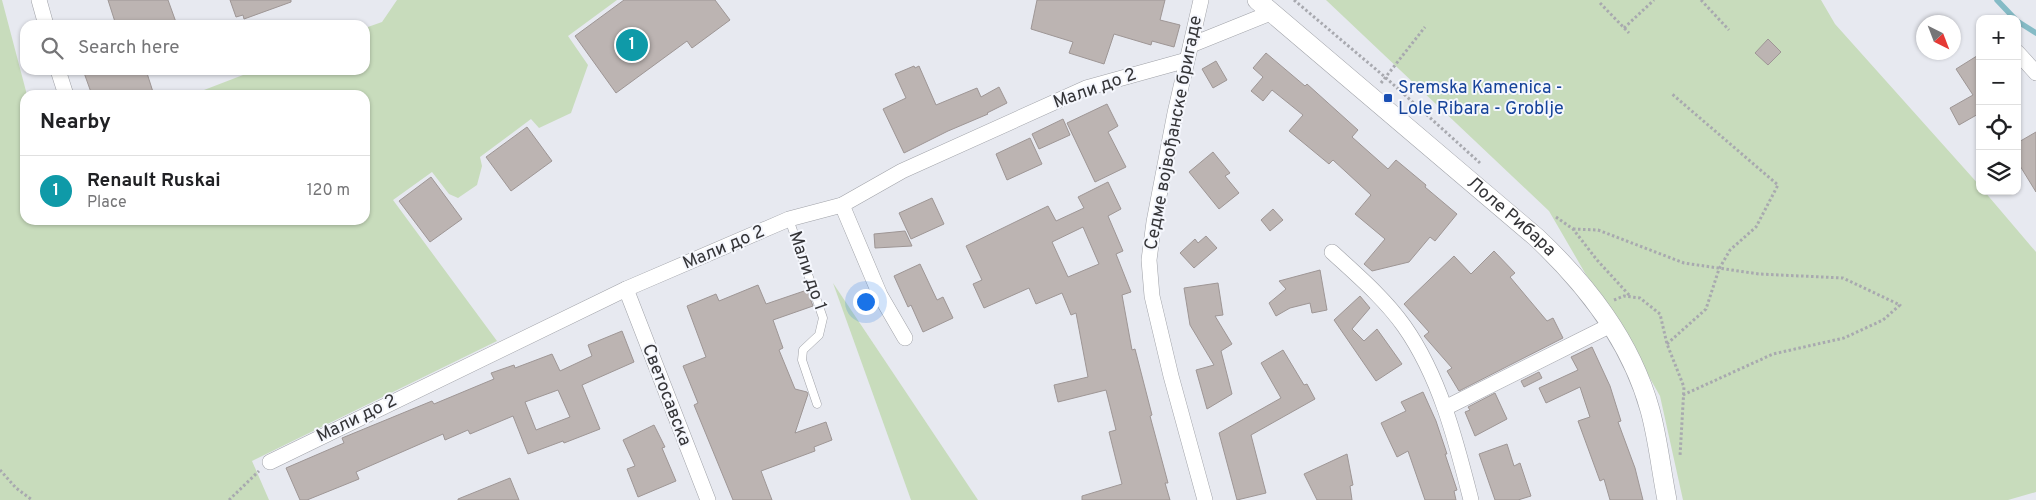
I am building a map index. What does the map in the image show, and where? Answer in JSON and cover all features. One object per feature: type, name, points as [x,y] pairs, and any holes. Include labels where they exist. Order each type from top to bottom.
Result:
[{"type":"street","points":[[39,0],[45,20]]},
{"type":"street","name":"Седме војвођанске бригаде","points":[[1201,0],[1175,113],[1154,222],[1149,260],[1154,305],[1171,376],[1205,500]]},
{"type":"street","name":"Лоле Рибара","points":[[1258,0],[1536,237],[1565,264],[1584,286],[1629,354],[1647,402],[1667,500]]},
{"type":"street","name":"Мали до 2","points":[[270,462],[626,289],[789,220],[842,205],[902,172],[1086,88],[1189,53],[1273,12]]},
{"type":"street","points":[[2021,56],[2036,73]]},
{"type":"street","points":[[60,75],[64,90]]},
{"type":"street","points":[[842,205],[880,295],[905,338]]},
{"type":"street","points":[[1332,252],[1384,302],[1404,325],[1418,349],[1445,408],[1471,500]]},
{"type":"street","name":"Светосавска","points":[[626,289],[708,500]]},
{"type":"street","points":[[1445,408],[1611,325]]},
{"type":"lane","name":"Мали до 1","points":[[789,220],[823,318],[820,335],[803,350],[802,360],[817,404]]},
{"type":"path","points":[[1294,0],[1386,77],[1485,167]]},
{"type":"path","points":[[1624,28],[1654,0]]},
{"type":"path","points":[[1701,0],[1729,30]]},
{"type":"path","points":[[1600,3],[1629,33]]},
{"type":"path","points":[[1371,96],[1425,27]]},
{"type":"path","points":[[1667,344],[1706,309],[1719,269],[1730,250],[1756,226],[1778,184],[1672,94]]},
{"type":"path","points":[[1556,217],[1572,229],[1630,296]]},
{"type":"path","points":[[1572,229],[1598,230],[1684,263],[1759,274],[1843,278],[1900,305],[1882,320],[1844,338],[1773,354],[1683,395]]},
{"type":"path","points":[[1598,306],[1624,296],[1630,296],[1640,298],[1660,314],[1667,344],[1684,387],[1679,462]]},
{"type":"path","points":[[229,500],[270,462]]},
{"type":"path","points":[[0,470],[16,488],[32,500]]},
{"type":"green space","points":[[0,0],[2,0],[20,68],[20,75],[22,75],[26,90],[20,90],[20,225],[370,225],[370,90],[204,90],[243,75],[370,75],[370,26],[382,22],[397,0],[617,0],[568,36],[588,65],[571,113],[539,128],[531,119],[480,157],[482,166],[477,185],[458,198],[449,194],[432,172],[393,200],[497,341],[252,461],[269,500],[0,500]]},
{"type":"green space","points":[[1326,0],[1821,0],[1835,24],[1976,182],[1976,195],[1987,195],[2036,252],[2036,492],[2008,500],[1683,500],[1660,396],[1626,336],[1585,273],[1549,211]]},
{"type":"green space","points":[[833,283],[978,500],[911,500]]},
{"type":"building","points":[[108,0],[168,0],[175,20],[114,20]]},
{"type":"building","points":[[230,0],[291,0],[291,2],[244,19],[243,15],[236,17]]},
{"type":"building","points":[[624,0],[715,0],[730,20],[692,48],[687,41],[616,93],[575,36]]},
{"type":"building","points":[[1037,0],[1165,0],[1160,20],[1180,25],[1174,47],[1152,41],[1151,45],[1114,34],[1104,64],[1069,53],[1073,42],[1031,29]]},
{"type":"building","points":[[1768,39],[1781,52],[1768,65],[1755,53]]},
{"type":"building","points":[[1266,53],[1305,86],[1307,84],[1358,130],[1352,137],[1388,169],[1396,160],[1457,214],[1435,241],[1430,237],[1409,262],[1372,271],[1364,264],[1385,239],[1355,214],[1371,195],[1333,160],[1329,164],[1289,131],[1303,115],[1272,90],[1263,101],[1251,91],[1263,77],[1253,68]]},
{"type":"building","points":[[1976,56],[1976,115],[1959,125],[1950,108],[1973,95],[1956,69]]},
{"type":"building","points":[[1216,61],[1227,80],[1213,88],[1202,69]]},
{"type":"building","points":[[914,66],[915,68],[919,66],[936,105],[977,88],[981,97],[999,87],[1007,103],[988,114],[904,153],[883,109],[906,98],[895,74]]},
{"type":"building","points":[[85,75],[148,75],[152,90],[90,90]]},
{"type":"building","points":[[1107,104],[1118,126],[1108,132],[1126,167],[1095,182],[1067,123]]},
{"type":"building","points":[[1063,119],[1070,135],[1039,149],[1032,134]]},
{"type":"building","points":[[527,127],[552,161],[511,191],[486,157]]},
{"type":"building","points":[[2036,132],[2036,192],[2021,168],[2021,141]]},
{"type":"building","points":[[1030,138],[1042,164],[1007,180],[996,154]]},
{"type":"building","points":[[1213,152],[1230,173],[1225,176],[1239,193],[1219,209],[1189,172]]},
{"type":"building","points":[[431,177],[462,219],[430,242],[399,201]]},
{"type":"building","points":[[1108,182],[1121,209],[1108,216],[1123,251],[1116,254],[1131,292],[1122,295],[1132,350],[1135,349],[1152,415],[1150,416],[1168,483],[1165,483],[1170,500],[1082,500],[1082,496],[1122,484],[1109,432],[1116,430],[1106,390],[1058,402],[1054,385],[1088,377],[1076,313],[1071,315],[1062,293],[1036,304],[1029,288],[984,308],[973,284],[982,280],[966,246],[1048,206],[1056,221],[1084,208],[1078,197]],"holes":[[[1083,227],[1099,264],[1068,277],[1052,242]]]},
{"type":"building","points":[[932,198],[944,224],[911,239],[899,213]]},
{"type":"building","points":[[1273,209],[1283,220],[1270,231],[1261,220]]},
{"type":"building","points":[[905,231],[912,246],[875,248],[874,234]]},
{"type":"building","points":[[1206,236],[1217,248],[1194,268],[1180,253],[1195,239],[1198,243]]},
{"type":"building","points":[[1494,251],[1515,273],[1510,277],[1547,321],[1553,318],[1563,338],[1459,391],[1447,371],[1452,368],[1424,336],[1429,332],[1404,304],[1454,256],[1471,274]]},
{"type":"building","points":[[920,264],[937,300],[943,297],[953,318],[923,332],[911,305],[908,307],[894,276]]},
{"type":"building","points":[[1320,270],[1327,310],[1312,313],[1310,303],[1290,308],[1276,316],[1269,303],[1286,289],[1279,281]]},
{"type":"building","points":[[1218,283],[1223,315],[1215,316],[1232,344],[1221,351],[1232,394],[1207,409],[1196,370],[1214,365],[1190,325],[1184,288]]},
{"type":"building","points":[[758,285],[766,304],[807,290],[813,306],[773,320],[783,348],[779,350],[795,389],[807,392],[808,394],[795,433],[826,422],[832,440],[814,447],[815,451],[761,471],[772,500],[733,500],[694,405],[698,403],[683,366],[706,357],[687,306],[716,294],[719,301]]},
{"type":"building","points":[[1360,296],[1370,308],[1352,329],[1364,341],[1377,329],[1402,364],[1376,381],[1334,320]]},
{"type":"building","points":[[622,331],[634,362],[582,385],[600,429],[528,454],[513,416],[470,434],[468,430],[445,440],[443,434],[356,472],[359,479],[307,500],[300,500],[286,468],[344,443],[342,438],[432,401],[434,404],[494,379],[491,373],[514,365],[515,368],[552,354],[560,371],[592,356],[588,345]],"holes":[[[558,390],[570,417],[536,430],[525,402]]]},
{"type":"building","points":[[1592,347],[1610,386],[1621,421],[1618,422],[1635,468],[1643,500],[1610,500],[1604,479],[1600,481],[1578,421],[1590,417],[1580,387],[1546,403],[1539,388],[1578,370],[1571,357]]},
{"type":"building","points":[[1283,350],[1304,385],[1307,384],[1315,399],[1251,435],[1266,493],[1237,500],[1219,433],[1281,398],[1261,363]]},
{"type":"building","points":[[1539,372],[1542,378],[1524,387],[1521,381]]},
{"type":"building","points":[[1423,392],[1436,421],[1447,454],[1445,454],[1457,490],[1454,491],[1456,500],[1425,500],[1408,451],[1397,457],[1381,423],[1406,411],[1401,402]]},
{"type":"building","points":[[1495,393],[1507,419],[1475,436],[1465,412],[1470,410],[1468,407]]},
{"type":"building","points":[[654,425],[665,447],[662,448],[676,481],[638,497],[627,469],[635,466],[623,440]]},
{"type":"building","points":[[1507,444],[1514,466],[1520,463],[1531,496],[1518,500],[1495,500],[1479,454]]},
{"type":"building","points":[[1347,454],[1353,485],[1350,486],[1352,500],[1317,500],[1304,474]]},
{"type":"building","points":[[510,478],[519,500],[458,500],[458,499]]},
{"type":"waterway","points":[[1997,0],[2011,15]]},
{"type":"waterway","points":[[2021,24],[2036,33]]},
{"type":"place","name":"Renault Ruskai","points":[[632,45]]},
{"type":"place","name":"Sremska Kamenica - Lole Ribara - Groblje","points":[[1388,98]]}]
